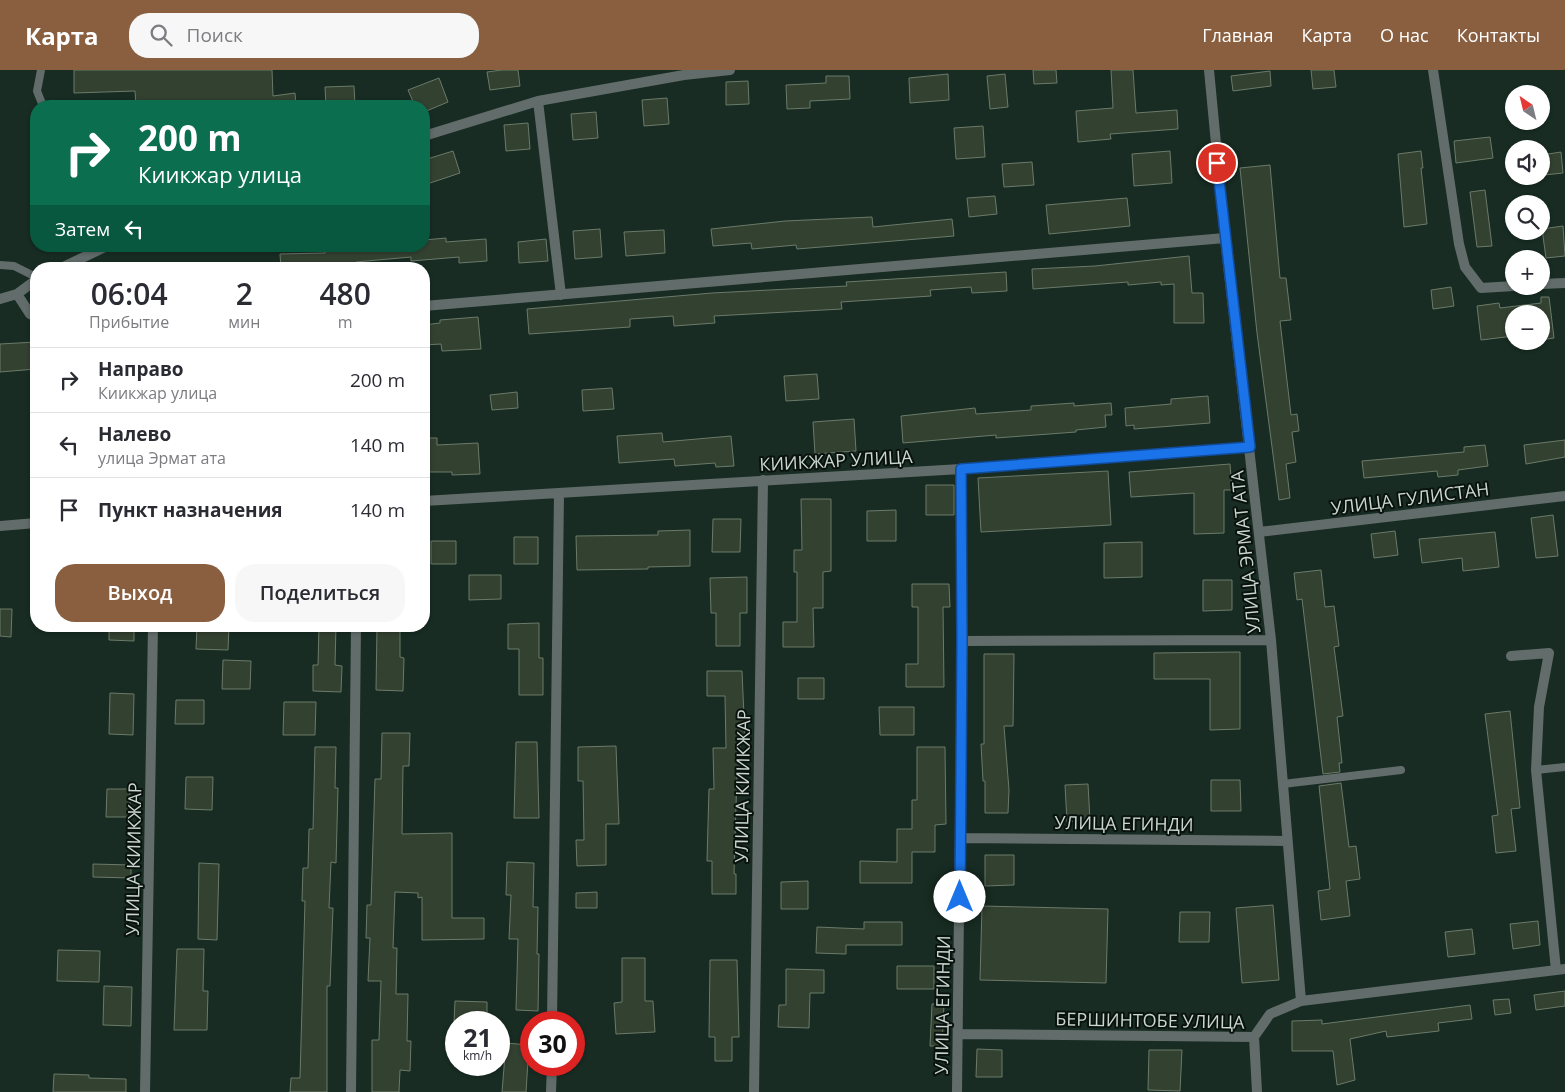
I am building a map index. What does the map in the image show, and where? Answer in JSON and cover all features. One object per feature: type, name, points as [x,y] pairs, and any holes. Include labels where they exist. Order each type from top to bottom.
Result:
[{"type":"street","points":[[430,134],[538,100],[683,72],[730,70]]},
{"type":"street","name":"УЛИЦА ЭРМАТ АТА","points":[[1209,70],[1224,238],[1250,447],[1271,640],[1301,1001]]},
{"type":"street","points":[[1433,70],[1459,244],[1465,267],[1481,288],[1505,287]]},
{"type":"street","points":[[538,100],[561,295]]},
{"type":"street","points":[[430,306],[1224,238]]},
{"type":"street","points":[[74,262],[94,252]]},
{"type":"street","points":[[1550,284],[1565,283]]},
{"type":"street","points":[[0,298],[17,294],[30,284]]},
{"type":"street","points":[[17,294],[30,314]]},
{"type":"street","name":"КИИКЖАР УЛИЦА","points":[[430,501],[961,469],[1250,447]]},
{"type":"street","name":"УЛИЦА ЕГИНДИ","points":[[957,1092],[962,641],[961,469]]},
{"type":"street","name":"УЛИЦА КИИКЖАР","points":[[754,1092],[763,480]]},
{"type":"street","points":[[552,1011],[559,494]]},
{"type":"street","name":"УЛИЦА ГУЛИСТАН","points":[[1259,532],[1565,496]]},
{"type":"street","points":[[0,526],[30,524]]},
{"type":"street","name":"УЛИЦА КИИКЖАР","points":[[145,1092],[153,632]]},
{"type":"street","points":[[351,1092],[356,632]]},
{"type":"street","points":[[962,641],[1271,640]]},
{"type":"street","points":[[1511,656],[1549,653],[1539,707],[1536,770],[1561,970]]},
{"type":"street","name":"УЛИЦА ЕГИНДИ","points":[[960,838],[1287,841]]},
{"type":"street","name":"БЕРШИНТОБЕ УЛИЦА","points":[[959,1034],[1254,1037],[1270,1014],[1301,1001],[1561,970]]},
{"type":"street","points":[[1254,1037],[1256,1092]]},
{"type":"street","points":[[551,1092],[552,1076]]},
{"type":"lane","points":[[40,100],[37,91],[41,70]]},
{"type":"lane","points":[[0,265],[14,266],[30,275]]},
{"type":"lane","points":[[1536,770],[1565,768]]},
{"type":"lane","points":[[1282,784],[1401,770]]},
{"type":"building","points":[[74,70],[272,70],[273,96],[295,93],[296,100],[136,100],[135,91],[74,93]]},
{"type":"building","points":[[518,70],[520,86],[490,90],[487,72]]},
{"type":"building","points":[[1033,70],[1056,70],[1057,83],[1034,84]]},
{"type":"building","points":[[1111,70],[1133,70],[1136,113],[1177,110],[1178,129],[1110,134],[1111,139],[1078,142],[1076,111],[1113,108]]},
{"type":"building","points":[[1311,70],[1334,70],[1336,87],[1313,89]]},
{"type":"building","points":[[1270,71],[1271,86],[1233,91],[1231,76]]},
{"type":"building","points":[[948,74],[949,100],[910,103],[909,78]]},
{"type":"building","points":[[1005,74],[1008,107],[990,109],[987,76]]},
{"type":"building","points":[[826,76],[849,76],[850,99],[810,101],[810,108],[787,109],[786,85],[826,83]]},
{"type":"building","points":[[439,78],[448,102],[430,110],[430,100],[412,100],[408,90]]},
{"type":"building","points":[[748,81],[749,104],[726,105],[726,82]]},
{"type":"building","points":[[354,86],[355,100],[326,100],[325,87]]},
{"type":"building","points":[[667,98],[669,124],[644,126],[642,100]]},
{"type":"building","points":[[596,112],[598,138],[573,140],[571,114]]},
{"type":"building","points":[[528,123],[530,149],[506,151],[504,125]]},
{"type":"building","points":[[983,126],[985,157],[956,159],[954,128]]},
{"type":"building","points":[[1490,137],[1493,158],[1456,163],[1454,141]]},
{"type":"building","points":[[453,151],[460,173],[430,183],[430,158]]},
{"type":"building","points":[[1170,151],[1172,183],[1134,186],[1132,154]]},
{"type":"building","points":[[1421,151],[1427,224],[1404,227],[1398,154]]},
{"type":"building","points":[[1561,152],[1563,173],[1550,174],[1550,154]]},
{"type":"building","points":[[1032,162],[1034,185],[1004,187],[1002,164]]},
{"type":"building","points":[[1270,165],[1280,278],[1286,278],[1291,320],[1280,321],[1291,415],[1297,414],[1299,431],[1292,432],[1296,462],[1286,464],[1290,498],[1279,500],[1257,333],[1240,168]]},
{"type":"building","points":[[1485,190],[1492,246],[1477,247],[1470,192]]},
{"type":"building","points":[[995,196],[997,214],[969,217],[967,198]]},
{"type":"building","points":[[1127,198],[1130,226],[1049,234],[1046,205]]},
{"type":"building","points":[[872,217],[873,227],[952,219],[954,236],[797,249],[796,245],[752,249],[751,243],[713,246],[711,229],[785,221]]},
{"type":"building","points":[[1563,226],[1565,256],[1550,258],[1550,250],[1545,250],[1544,240],[1550,240],[1550,228]]},
{"type":"building","points":[[600,229],[602,257],[575,259],[573,231]]},
{"type":"building","points":[[664,230],[665,253],[626,256],[624,232]]},
{"type":"building","points":[[446,238],[446,242],[486,239],[487,261],[459,263],[459,257],[411,261],[411,257],[356,262],[281,262],[280,254],[430,252],[430,239]]},
{"type":"building","points":[[546,239],[548,261],[519,263],[518,242]]},
{"type":"building","points":[[1189,256],[1192,293],[1203,293],[1204,323],[1174,323],[1174,284],[1161,285],[1161,282],[1128,285],[1128,282],[1033,289],[1032,269],[1095,266]]},
{"type":"building","points":[[1006,272],[1007,291],[972,293],[971,287],[930,290],[931,296],[841,302],[842,309],[714,316],[715,323],[674,326],[673,316],[630,319],[630,327],[529,334],[527,309],[712,293],[847,286],[846,282]]},
{"type":"building","points":[[1451,287],[1454,306],[1433,309],[1431,290]]},
{"type":"building","points":[[1541,297],[1549,297],[1550,305],[1525,305],[1541,303]]},
{"type":"building","points":[[1499,303],[1500,308],[1505,307],[1505,337],[1481,340],[1477,306]]},
{"type":"building","points":[[1550,305],[1554,338],[1550,339]]},
{"type":"building","points":[[478,317],[481,349],[442,351],[441,344],[430,345],[430,324],[440,323],[440,320]]},
{"type":"building","points":[[30,342],[30,370],[0,372],[0,344]]},
{"type":"building","points":[[817,374],[819,399],[786,401],[784,376]]},
{"type":"building","points":[[612,388],[614,409],[583,411],[582,390]]},
{"type":"building","points":[[517,392],[518,408],[492,410],[490,395]]},
{"type":"building","points":[[1208,396],[1210,423],[1134,429],[1134,425],[1126,426],[1125,408],[1171,404],[1171,399]]},
{"type":"building","points":[[1074,403],[1074,406],[1111,403],[1112,415],[1105,415],[1106,427],[1076,430],[1076,432],[996,438],[996,435],[903,443],[901,416],[975,408],[976,414],[1031,410],[1031,406]]},
{"type":"building","points":[[854,419],[856,451],[815,454],[813,422]]},
{"type":"building","points":[[662,433],[663,442],[731,436],[734,466],[716,467],[715,463],[675,466],[674,459],[619,463],[617,436]]},
{"type":"building","points":[[430,438],[437,438],[437,445],[478,443],[480,474],[452,475],[452,472],[430,472]]},
{"type":"building","points":[[1565,440],[1565,457],[1526,464],[1524,445]]},
{"type":"building","points":[[1485,445],[1488,466],[1458,470],[1458,475],[1438,477],[1437,471],[1364,478],[1362,461],[1464,452],[1464,447]]},
{"type":"building","points":[[1230,464],[1232,490],[1224,490],[1224,533],[1194,534],[1194,493],[1131,497],[1129,472]]},
{"type":"building","points":[[1108,471],[1111,525],[981,532],[978,478]]},
{"type":"building","points":[[926,485],[954,485],[954,515],[926,515]]},
{"type":"building","points":[[801,499],[831,499],[831,571],[823,572],[823,608],[813,608],[814,647],[783,647],[783,622],[797,622],[797,572],[794,572],[794,550],[802,550]]},
{"type":"building","points":[[896,510],[896,541],[867,541],[867,511]]},
{"type":"building","points":[[1553,515],[1558,556],[1536,558],[1531,518]]},
{"type":"building","points":[[713,519],[741,519],[740,552],[712,552]]},
{"type":"building","points":[[690,530],[690,566],[648,567],[648,569],[577,570],[576,536],[658,535],[658,531]]},
{"type":"building","points":[[1395,531],[1398,555],[1374,558],[1371,534]]},
{"type":"building","points":[[1495,532],[1499,567],[1463,571],[1462,558],[1422,563],[1419,539]]},
{"type":"building","points":[[514,537],[538,537],[538,564],[514,564]]},
{"type":"building","points":[[431,541],[456,541],[456,564],[431,564]]},
{"type":"building","points":[[1142,542],[1142,577],[1104,578],[1104,543]]},
{"type":"building","points":[[1321,570],[1325,607],[1334,606],[1339,646],[1334,647],[1343,716],[1337,717],[1342,763],[1339,763],[1340,772],[1323,774],[1302,599],[1297,600],[1294,573]]},
{"type":"building","points":[[469,575],[501,575],[501,599],[469,600]]},
{"type":"building","points":[[747,577],[747,613],[740,613],[740,646],[716,646],[716,613],[711,613],[710,578]]},
{"type":"building","points":[[1203,580],[1232,580],[1232,610],[1203,611]]},
{"type":"building","points":[[912,584],[949,584],[950,607],[943,607],[944,687],[906,687],[906,664],[918,664],[918,607],[912,607]]},
{"type":"building","points":[[0,609],[12,609],[11,637],[0,636]]},
{"type":"building","points":[[539,623],[539,658],[543,658],[543,695],[519,695],[519,649],[508,649],[508,624]]},
{"type":"building","points":[[109,632],[134,632],[134,641],[109,640]]},
{"type":"building","points":[[197,632],[229,632],[228,650],[196,649]]},
{"type":"building","points":[[319,632],[336,632],[335,665],[342,666],[341,692],[313,691],[313,665],[318,665]]},
{"type":"building","points":[[377,632],[400,632],[400,657],[404,658],[403,691],[376,690]]},
{"type":"building","points":[[1240,652],[1240,729],[1210,730],[1210,679],[1154,679],[1154,653]]},
{"type":"building","points":[[984,654],[1014,654],[1013,726],[1004,726],[1009,790],[1008,813],[985,813],[985,781],[983,781],[981,744],[984,744]]},
{"type":"building","points":[[223,660],[251,661],[250,689],[222,689]]},
{"type":"building","points":[[707,671],[742,671],[745,739],[740,739],[740,773],[737,773],[734,874],[736,874],[736,894],[712,894],[712,861],[707,861],[709,789],[714,789],[713,748],[726,748],[725,696],[707,696]]},
{"type":"building","points":[[798,678],[824,678],[824,699],[798,699]]},
{"type":"building","points":[[110,693],[134,694],[133,735],[109,734]]},
{"type":"building","points":[[176,700],[204,700],[204,724],[175,724]]},
{"type":"building","points":[[284,702],[316,702],[315,735],[283,735]]},
{"type":"building","points":[[879,707],[914,707],[914,735],[880,735]]},
{"type":"building","points":[[1510,711],[1520,808],[1511,809],[1516,851],[1496,853],[1492,816],[1498,815],[1485,714]]},
{"type":"building","points":[[382,733],[410,733],[409,766],[403,766],[402,834],[452,833],[452,918],[484,918],[484,939],[422,940],[422,897],[418,898],[418,893],[395,892],[393,948],[397,948],[396,994],[408,994],[407,1041],[411,1041],[410,1071],[400,1070],[399,1092],[372,1092],[372,1040],[379,1040],[381,981],[368,981],[370,938],[366,938],[367,905],[371,905],[375,779],[381,779]]},
{"type":"building","points":[[516,742],[537,742],[539,818],[514,818]]},
{"type":"building","points":[[616,746],[619,824],[606,824],[606,865],[577,866],[576,840],[584,840],[583,781],[578,781],[578,747]]},
{"type":"building","points":[[315,747],[336,747],[335,788],[338,788],[336,863],[331,862],[329,908],[333,908],[330,986],[327,986],[327,1092],[290,1092],[291,1078],[300,1078],[305,901],[302,901],[303,868],[308,868],[309,829],[313,829]]},
{"type":"building","points":[[917,747],[945,747],[946,824],[935,825],[935,852],[912,852],[912,883],[860,883],[860,861],[897,862],[897,829],[912,829],[912,800],[917,800]]},
{"type":"building","points":[[186,777],[213,777],[212,810],[185,809]]},
{"type":"building","points":[[1211,780],[1240,780],[1241,811],[1211,811]]},
{"type":"building","points":[[1341,783],[1349,847],[1356,846],[1360,879],[1346,881],[1350,916],[1321,920],[1318,891],[1330,889],[1319,786]]},
{"type":"building","points":[[1088,784],[1090,820],[1067,822],[1065,785]]},
{"type":"building","points":[[107,789],[130,789],[130,817],[106,817]]},
{"type":"building","points":[[985,855],[1014,855],[1014,885],[985,886]]},
{"type":"building","points":[[507,862],[534,863],[533,907],[538,907],[538,1011],[516,1010],[518,939],[509,939],[511,895],[506,895]]},
{"type":"building","points":[[199,863],[219,864],[217,940],[198,939]]},
{"type":"building","points":[[93,864],[131,865],[131,878],[93,877]]},
{"type":"building","points":[[808,881],[808,909],[781,909],[781,882]]},
{"type":"building","points":[[597,892],[597,908],[576,908],[576,893]]},
{"type":"building","points":[[1273,905],[1279,980],[1242,983],[1236,908]]},
{"type":"building","points":[[982,906],[1108,909],[1106,983],[980,980]]},
{"type":"building","points":[[1180,912],[1210,912],[1209,942],[1179,942]]},
{"type":"building","points":[[1538,921],[1540,945],[1513,949],[1510,924]]},
{"type":"building","points":[[864,922],[902,922],[902,945],[846,945],[846,954],[816,953],[817,927],[864,929]]},
{"type":"building","points":[[1472,929],[1475,954],[1448,957],[1445,932]]},
{"type":"building","points":[[177,949],[204,949],[203,991],[208,991],[207,1030],[174,1030]]},
{"type":"building","points":[[58,950],[100,951],[99,982],[57,981]]},
{"type":"building","points":[[622,958],[645,958],[645,1001],[653,1001],[655,1032],[616,1034],[614,1003],[622,1002]]},
{"type":"building","points":[[710,960],[737,960],[739,1037],[732,1037],[732,1061],[715,1061],[715,1037],[709,1037]]},
{"type":"building","points":[[897,966],[934,966],[934,989],[897,989]]},
{"type":"building","points":[[786,969],[824,970],[824,993],[810,993],[809,1028],[778,1027],[779,1005],[786,1005]]},
{"type":"building","points":[[104,986],[132,987],[131,1026],[103,1025]]},
{"type":"building","points":[[1565,991],[1565,1006],[1536,1010],[1534,995]]},
{"type":"building","points":[[1509,999],[1511,1013],[1495,1015],[1493,1000]]},
{"type":"building","points":[[455,1001],[487,1002],[487,1011],[455,1011]]},
{"type":"building","points":[[932,1004],[944,1004],[942,1046],[930,1046]]},
{"type":"building","points":[[1470,1005],[1472,1019],[1438,1023],[1439,1031],[1387,1037],[1386,1031],[1350,1039],[1355,1080],[1337,1085],[1333,1051],[1292,1051],[1292,1021],[1322,1020],[1322,1024]]},
{"type":"building","points":[[510,1043],[520,1044],[520,1076],[527,1076],[526,1092],[502,1092],[503,1076],[510,1076]]},
{"type":"building","points":[[977,1049],[1002,1050],[1002,1077],[976,1077]]},
{"type":"building","points":[[1149,1050],[1182,1050],[1180,1091],[1148,1090]]},
{"type":"building","points":[[54,1074],[89,1075],[89,1078],[126,1079],[126,1092],[53,1092]]},
{"type":"route","points":[[960,897],[961,469],[1250,447],[1224,238],[1217,163]]}]
